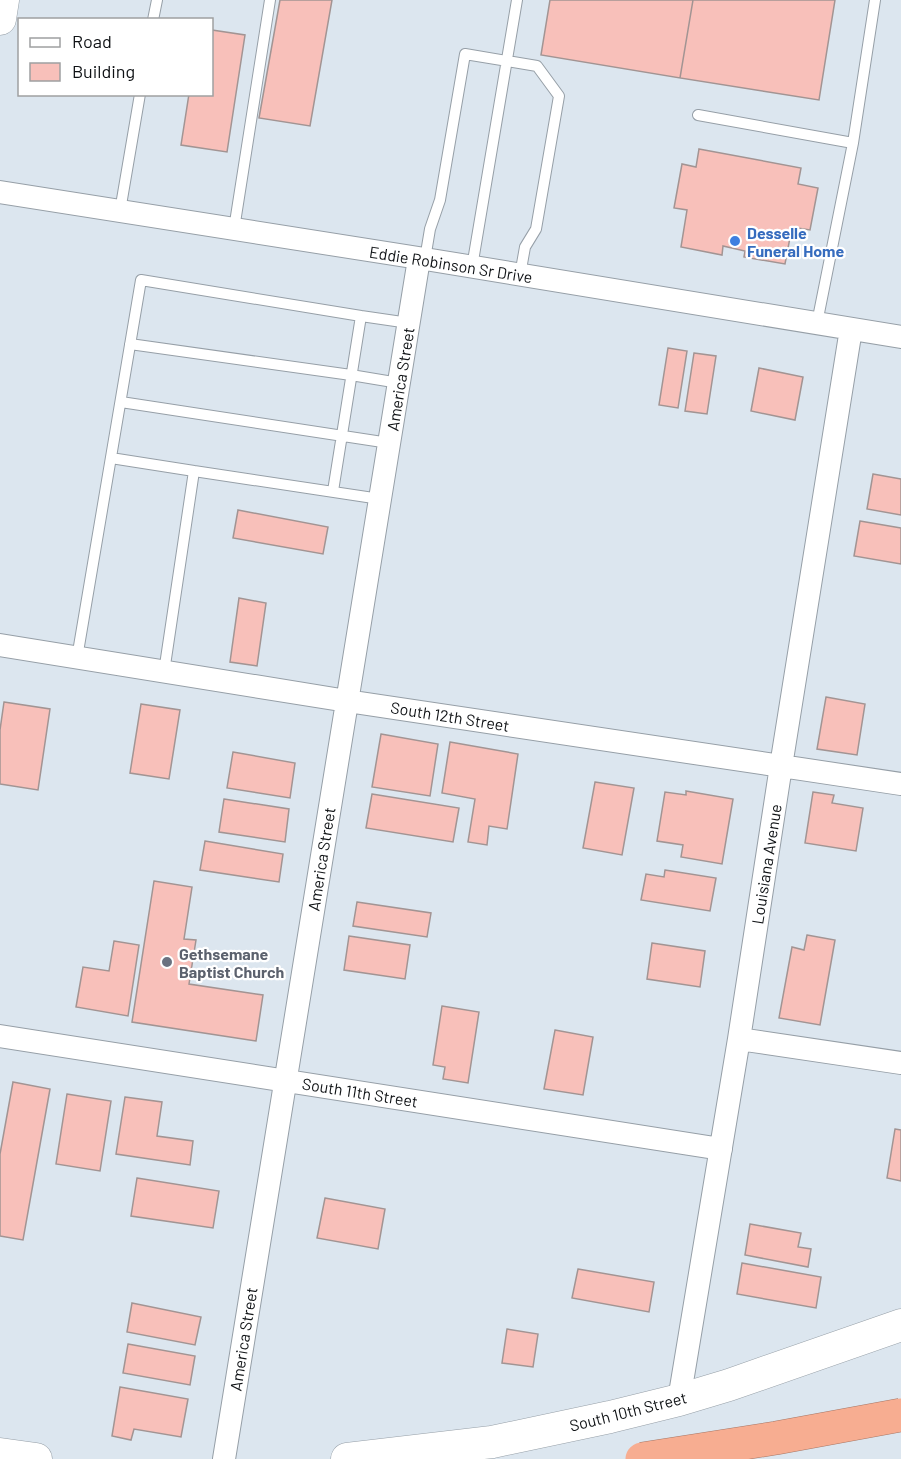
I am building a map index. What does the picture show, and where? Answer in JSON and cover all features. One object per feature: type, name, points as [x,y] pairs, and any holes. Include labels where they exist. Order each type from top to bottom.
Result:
[{"type":"highway","points":[[642,1459],[901,1415]]},
{"type":"main road","points":[[0,19],[3,0]]},
{"type":"main road","name":"South 10th Street","points":[[347,1459],[492,1442],[679,1400],[901,1325]]},
{"type":"main road","points":[[0,1454],[36,1459]]},
{"type":"street","name":"Eddie Robinson Sr Drive","points":[[0,192],[901,337]]},
{"type":"street","name":"America Street","points":[[224,1459],[389,443],[422,259]]},
{"type":"street","name":"Louisiana Avenue","points":[[679,1400],[852,329]]},
{"type":"street","name":"South 12th Street","points":[[0,645],[901,784]]},
{"type":"street","name":"South 11th Street","points":[[0,1036],[721,1149]]},
{"type":"street","points":[[739,1039],[901,1063]]},
{"type":"lane","points":[[153,18],[157,0]]},
{"type":"lane","points":[[234,229],[270,0]]},
{"type":"lane","points":[[472,267],[517,0]]},
{"type":"lane","points":[[817,323],[853,142],[875,0]]},
{"type":"lane","points":[[422,259],[440,200],[465,54],[507,60],[537,66],[559,96],[536,229],[525,247],[520,275]]},
{"type":"lane","points":[[120,211],[140,96]]},
{"type":"lane","points":[[698,115],[853,142]]},
{"type":"lane","points":[[77,658],[141,280],[409,323]]},
{"type":"lane","points":[[333,491],[361,316]]},
{"type":"lane","points":[[130,344],[399,383]]},
{"type":"lane","points":[[121,402],[389,443]]},
{"type":"lane","points":[[111,458],[380,499]]},
{"type":"lane","points":[[164,672],[194,471]]},
{"type":"building","points":[[280,0],[332,0],[310,126],[259,118]]},
{"type":"building","points":[[550,0],[693,0],[680,78],[541,55]]},
{"type":"building","points":[[693,0],[835,0],[819,100],[680,78]]},
{"type":"building","points":[[213,30],[245,35],[227,152],[181,145],[189,96],[213,96]]},
{"type":"building","points":[[699,149],[801,168],[798,184],[818,188],[810,230],[792,227],[785,264],[744,257],[745,251],[723,246],[722,255],[681,247],[687,210],[674,208],[682,164],[696,167]]},
{"type":"building","points":[[668,348],[687,351],[678,408],[659,405]]},
{"type":"building","points":[[694,353],[716,356],[707,414],[685,411]]},
{"type":"building","points":[[759,368],[803,377],[795,420],[751,411]]},
{"type":"building","points":[[873,474],[901,479],[901,515],[867,509]]},
{"type":"building","points":[[238,510],[328,527],[323,554],[233,538]]},
{"type":"building","points":[[860,521],[901,528],[901,564],[854,556]]},
{"type":"building","points":[[239,598],[266,603],[257,666],[230,662]]},
{"type":"building","points":[[826,697],[865,704],[857,755],[817,749]]},
{"type":"building","points":[[4,702],[50,709],[38,790],[0,784],[0,730]]},
{"type":"building","points":[[141,704],[180,710],[169,779],[130,773]]},
{"type":"building","points":[[381,734],[438,744],[430,796],[372,787]]},
{"type":"building","points":[[450,742],[518,754],[507,829],[489,826],[487,845],[468,842],[475,799],[442,793]]},
{"type":"building","points":[[233,752],[295,763],[290,798],[227,788]]},
{"type":"building","points":[[595,782],[634,788],[622,855],[583,848]]},
{"type":"building","points":[[686,791],[733,799],[722,864],[681,857],[683,845],[657,841],[665,792],[686,795]]},
{"type":"building","points":[[813,792],[834,795],[832,803],[863,808],[856,851],[805,843]]},
{"type":"building","points":[[372,794],[459,808],[453,842],[366,828]]},
{"type":"building","points":[[224,799],[289,809],[285,842],[219,832]]},
{"type":"building","points":[[205,841],[283,854],[279,882],[200,870]]},
{"type":"building","points":[[665,870],[716,878],[710,911],[641,900],[646,874],[664,877]]},
{"type":"building","name":"Gethsemane Baptist Church","points":[[154,881],[192,887],[184,939],[196,940],[189,984],[263,995],[256,1041],[132,1022]]},
{"type":"building","points":[[357,902],[431,913],[427,937],[353,926]]},
{"type":"building","points":[[807,935],[835,940],[820,1025],[779,1018],[792,947],[804,950]]},
{"type":"building","points":[[349,936],[410,945],[405,979],[344,970]]},
{"type":"building","points":[[114,941],[139,945],[128,1016],[76,1007],[83,967],[109,971]]},
{"type":"building","points":[[652,943],[705,951],[700,987],[647,979]]},
{"type":"building","points":[[442,1006],[479,1012],[468,1083],[443,1079],[445,1067],[433,1065]]},
{"type":"building","points":[[555,1030],[593,1037],[583,1095],[544,1089]]},
{"type":"building","points":[[13,1082],[50,1089],[23,1240],[0,1236],[0,1154]]},
{"type":"building","points":[[67,1094],[111,1101],[100,1171],[56,1164]]},
{"type":"building","points":[[125,1097],[162,1102],[157,1136],[193,1141],[190,1165],[116,1154]]},
{"type":"building","points":[[895,1129],[901,1130],[901,1181],[887,1178]]},
{"type":"building","points":[[137,1178],[219,1191],[213,1228],[131,1216]]},
{"type":"building","points":[[325,1198],[385,1209],[378,1249],[317,1238]]},
{"type":"building","points":[[750,1224],[801,1233],[798,1247],[811,1249],[808,1267],[745,1255]]},
{"type":"building","points":[[742,1263],[821,1277],[816,1308],[737,1294]]},
{"type":"building","points":[[578,1269],[654,1282],[649,1312],[572,1298]]},
{"type":"building","points":[[132,1303],[201,1317],[195,1345],[127,1332]]},
{"type":"building","points":[[507,1329],[538,1334],[533,1367],[502,1363]]},
{"type":"building","points":[[128,1344],[195,1356],[190,1385],[123,1373]]},
{"type":"building","points":[[120,1387],[188,1399],[181,1437],[134,1429],[131,1440],[112,1436]]},
{"type":"place","name":"Desselle Funeral Home","points":[[735,241]]},
{"type":"place","name":"Gethsemane Baptist Church","points":[[167,962]]}]
